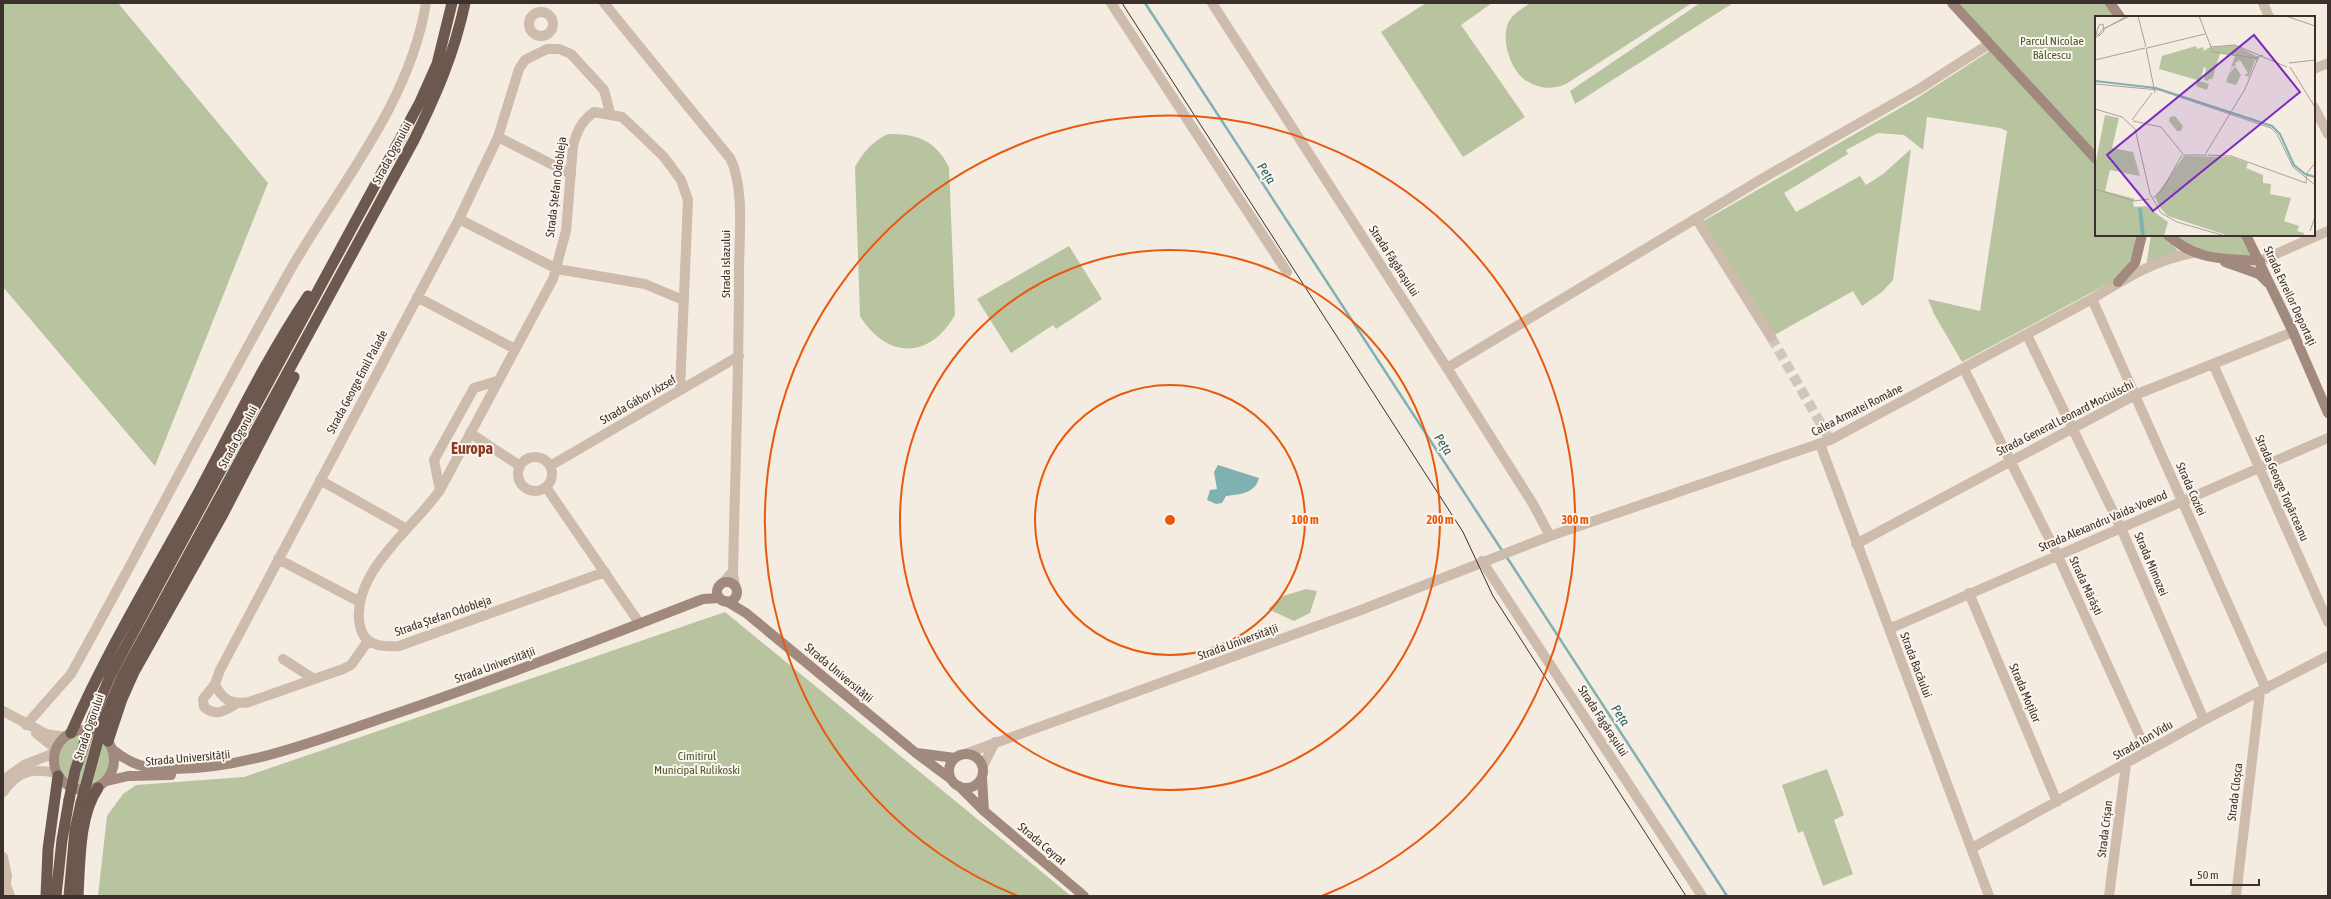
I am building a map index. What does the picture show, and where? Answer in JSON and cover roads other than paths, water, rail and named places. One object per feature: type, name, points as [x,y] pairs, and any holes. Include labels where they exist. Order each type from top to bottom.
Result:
[{"type":"highway","name":"Strada Ogorului","points":[[56,896],[62,840],[75,771],[93,717],[118,660],[420,102],[437,64],[452,3]]},
{"type":"highway","name":"Strada Ogorului","points":[[69,896],[73,845],[81,803],[103,722],[122,677],[343,272],[430,107],[457,41],[465,3]]},
{"type":"highway","points":[[68,735],[105,660],[196,496],[241,409],[306,300],[325,271],[333,264]]},
{"type":"highway","points":[[110,745],[122,699],[134,672],[241,480],[336,294],[343,272]]},
{"type":"highway","points":[[46,896],[48,849],[58,774]]},
{"type":"highway","points":[[78,896],[80,855],[86,818],[92,796],[98,788]]},
{"type":"main road","points":[[1952,3],[2095,158]]},
{"type":"main road","points":[[2110,3],[2119,16]]},
{"type":"main road","points":[[2118,282],[2135,262],[2142,236]]},
{"type":"main road","points":[[2169,236],[2193,253],[2259,274],[2272,287]]},
{"type":"main road","name":"Strada Evreilor Deportaţi","points":[[2247,236],[2260,261],[2293,332],[2328,413]]},
{"type":"main road","points":[[2209,257],[2260,261]]},
{"type":"main road","points":[[730,582],[736,589],[734,598],[723,600],[717,593],[721,584],[730,582]]},
{"type":"main road","name":"Strada Universității","points":[[110,745],[134,765],[170,769],[222,765],[293,748],[471,688],[640,624],[703,599],[721,584]]},
{"type":"main road","name":"Strada Universității","points":[[736,589],[746,613]]},
{"type":"main road","name":"Strada Universității","points":[[703,599],[723,600],[746,613],[916,753],[955,783]]},
{"type":"main road","points":[[87,730],[98,733],[110,745],[114,766],[107,781],[98,788],[83,791],[76,789],[69,786],[58,774],[55,751],[68,735],[87,730]]},
{"type":"main road","name":"Strada Universității","points":[[107,781],[128,776],[169,775],[222,770],[260,762],[286,753],[293,748]]},
{"type":"main road","points":[[916,753],[955,758],[965,754],[976,757],[983,766],[982,778],[984,811]]},
{"type":"main road","points":[[955,758],[950,768],[955,783],[965,788],[974,786],[982,778]]},
{"type":"main road","name":"Strada Ceyrat","points":[[955,783],[984,811],[1084,896]]},
{"type":"street","points":[[28,726],[71,674],[292,267],[375,134],[413,54],[426,3]]},
{"type":"street","name":"Strada Islazului","points":[[604,3],[733,164],[738,184],[739,356],[733,571],[736,589]]},
{"type":"street","points":[[1111,3],[1286,272]]},
{"type":"street","name":"Strada Făgărașului","points":[[1212,3],[1447,368],[1533,504],[1550,536]]},
{"type":"street","points":[[2263,3],[2270,16]]},
{"type":"street","points":[[544,36],[547,49],[559,49],[571,54],[604,90],[610,113],[622,117],[635,129],[664,157],[681,180],[688,200],[680,390]]},
{"type":"street","points":[[1447,368],[1696,218],[1919,89],[1989,44]]},
{"type":"street","name":"Strada George Emil Palade","points":[[368,642],[351,665],[249,702],[236,704],[218,713],[210,713],[204,707],[203,699],[215,684],[220,670],[278,559],[459,219],[498,137],[519,70],[525,60],[547,49]]},
{"type":"street","points":[[2315,69],[2328,63]]},
{"type":"street","points":[[2315,109],[2328,134]]},
{"type":"street","name":"Strada Ștefan Odobleja","points":[[605,572],[399,646],[383,647],[368,642],[361,631],[358,617],[360,602],[370,576],[393,542],[428,508],[440,490],[556,269],[566,231],[573,146],[576,132],[584,120],[594,112],[610,113]]},
{"type":"street","points":[[498,137],[571,174]]},
{"type":"street","points":[[1696,218],[1771,337]]},
{"type":"street","points":[[459,219],[556,269],[645,284],[683,300]]},
{"type":"street","points":[[2260,261],[2328,231]]},
{"type":"street","name":"Calea Armatei Române","points":[[1514,549],[1820,444],[2092,300],[2118,282],[2157,263],[2178,255],[2193,253]]},
{"type":"street","points":[[417,297],[515,349]]},
{"type":"street","name":"Strada Coziei","points":[[2092,300],[2182,501],[2263,690]]},
{"type":"street","name":"Strada General Leonard Mociulschi","points":[[1856,544],[2135,395],[2293,332]]},
{"type":"street","name":"Strada Mimozei","points":[[2027,335],[2121,528],[2204,720]]},
{"type":"street","name":"Strada Gábor József","points":[[550,466],[739,356]]},
{"type":"street","name":"Strada George Topârceanu","points":[[2213,364],[2328,622]]},
{"type":"street","name":"Strada Mărăști","points":[[1964,369],[2057,554],[2147,752]]},
{"type":"street","points":[[440,490],[434,460],[474,388],[497,381]]},
{"type":"street","points":[[470,433],[520,466]]},
{"type":"street","name":"Strada Alexandru Vaida-Voevod","points":[[1889,629],[2057,554],[2121,528],[2258,467],[2328,438]]},
{"type":"street","name":"Strada Bacăului","points":[[1820,444],[1856,544],[1989,896]]},
{"type":"street","points":[[530,458],[539,458],[550,466],[552,477],[546,487],[538,491],[527,489],[519,480],[520,466],[530,458]]},
{"type":"street","points":[[320,480],[407,529]]},
{"type":"street","points":[[546,487],[640,624]]},
{"type":"street","name":"Strada Universității","points":[[965,754],[1361,610],[1514,549]]},
{"type":"street","points":[[278,559],[360,602]]},
{"type":"street","name":"Strada Făgărașului","points":[[1485,560],[1702,896]]},
{"type":"street","points":[[721,584],[733,571]]},
{"type":"street","name":"Strada Moților","points":[[1968,593],[2057,802]]},
{"type":"street","name":"Strada Ion Vidu","points":[[1972,848],[2204,720],[2328,656]]},
{"type":"street","points":[[283,659],[314,679]]},
{"type":"street","points":[[215,684],[218,692],[225,699],[236,704]]},
{"type":"street","name":"Strada Cloșca","points":[[2236,896],[2263,690]]},
{"type":"street","points":[[3,712],[28,726],[51,735],[68,735]]},
{"type":"street","points":[[3,780],[24,765],[55,751],[28,726]]},
{"type":"street","points":[[983,766],[995,742]]},
{"type":"street","name":"Strada Crișan","points":[[2109,896],[2126,764]]},
{"type":"street","points":[[3,792],[16,778],[29,771],[41,770],[58,774]]},
{"type":"street","points":[[3,857],[8,876],[5,879],[10,896]]},
{"type":"water","points":[[1218,465],[1259,478],[1254,487],[1250,490],[1236,495],[1226,496],[1222,503],[1216,504],[1207,500],[1210,490],[1217,489],[1214,472]]},
{"type":"waterway","name":"Peța","points":[[1145,3],[1503,552]]},
{"type":"waterway","name":"Peța","points":[[1506,556],[1727,896]]},
{"type":"tunnel","points":[[1771,337],[1830,440]]},
{"type":"tram line","points":[[1122,3],[1463,532],[1493,596],[1686,896]]},
{"type":"district","name":"Europa","points":[[472,448]]},
{"type":"park label","name":"Parcul Nicolae Bălcescu","points":[[2052,48]]},
{"type":"park label","name":"Cimitirul Municipal Rulikoski","points":[[697,763]]}]
